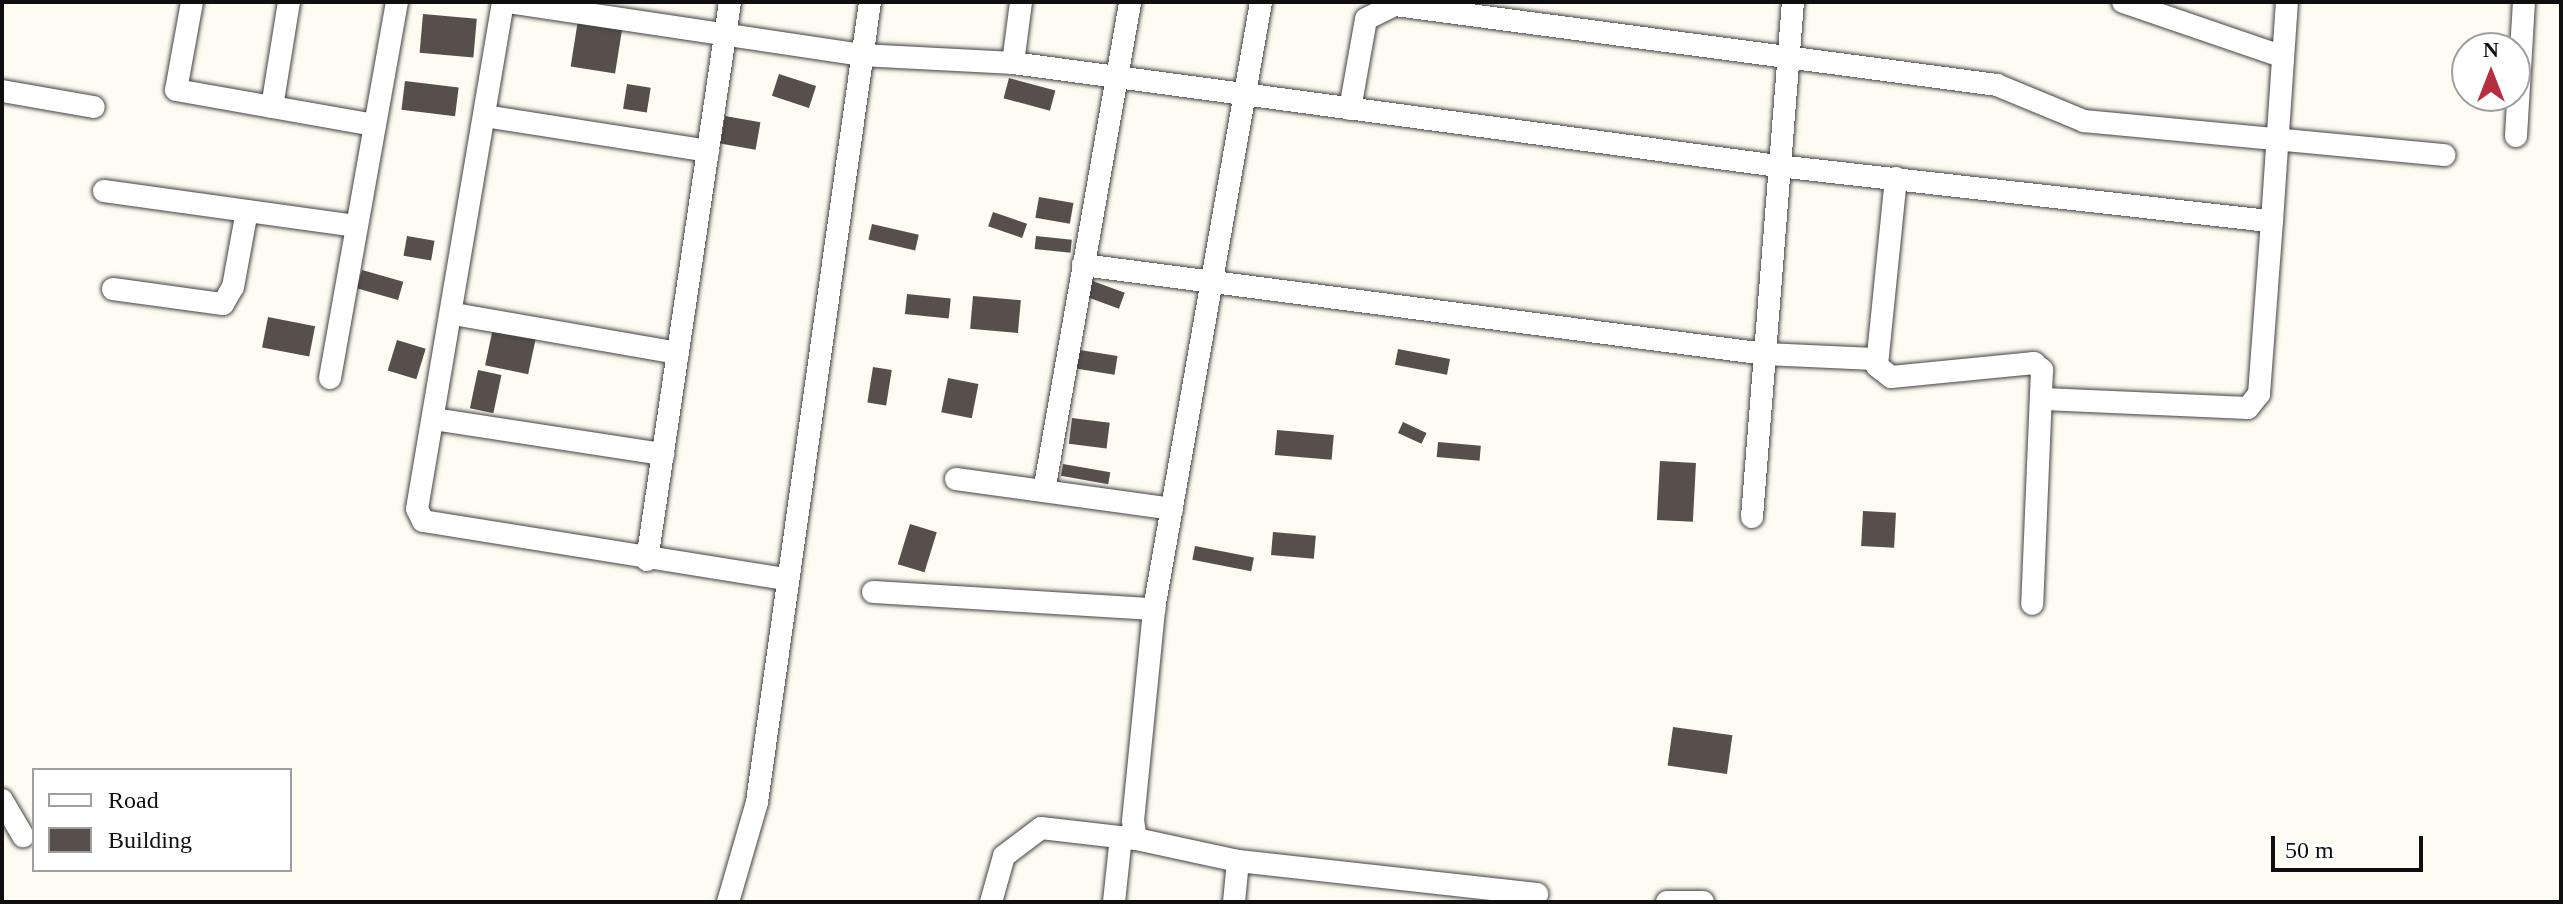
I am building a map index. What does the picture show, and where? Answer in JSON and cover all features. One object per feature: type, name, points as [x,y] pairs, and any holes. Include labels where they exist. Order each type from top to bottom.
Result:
[{"type":"street","points":[[192,2],[176,90],[375,125]]},
{"type":"street","points":[[272,107],[289,2]]},
{"type":"street","points":[[330,378],[397,2]]},
{"type":"street","points":[[787,579],[647,560],[423,521],[417,509],[454,314],[505,2],[725,38],[862,55],[1013,63],[1778,166],[2272,221]]},
{"type":"street","points":[[647,560],[730,2]]},
{"type":"street","points":[[728,902],[757,802],[870,2]]},
{"type":"street","points":[[1013,63],[1021,2]]},
{"type":"street","points":[[1044,491],[1130,2]]},
{"type":"street","points":[[1114,902],[1128,838],[1154,609],[1261,2]]},
{"type":"street","points":[[1752,517],[1793,2]]},
{"type":"street","points":[[2123,2],[2281,56]]},
{"type":"street","points":[[2044,399],[2248,408],[2259,394],[2280,137],[2281,56],[2287,2]]},
{"type":"street","points":[[2516,136],[2524,2]]},
{"type":"street","points":[[1350,109],[1366,19],[1395,5],[1997,85],[2084,121],[2280,137],[2444,155]]},
{"type":"street","points":[[2,91],[94,107]]},
{"type":"street","points":[[485,116],[708,151]]},
{"type":"street","points":[[1874,359],[1896,178]]},
{"type":"street","points":[[104,191],[357,226]]},
{"type":"street","points":[[113,289],[223,304],[233,287],[247,211]]},
{"type":"street","points":[[1083,265],[1211,285],[1765,354],[1874,359],[1891,377],[2034,363],[2042,370],[2044,399],[2037,421],[2032,604]]},
{"type":"street","points":[[454,314],[678,353]]},
{"type":"street","points":[[434,419],[663,454]]},
{"type":"street","points":[[956,479],[1172,509]]},
{"type":"street","points":[[873,592],[1154,609]]},
{"type":"street","points":[[2,800],[23,836]]},
{"type":"street","points":[[991,902],[997,869],[1023,837],[1041,828],[1128,838],[1238,861],[1537,894]]},
{"type":"street","points":[[1234,902],[1238,861]]},
{"type":"street","points":[[1667,902],[1703,902]]},
{"type":"building","points":[[423,14],[477,19],[473,58],[420,53]]},
{"type":"building","points":[[578,20],[622,27],[615,73],[571,66]]},
{"type":"building","points":[[779,74],[816,86],[809,108],[772,96]]},
{"type":"building","points":[[1009,78],[1055,90],[1050,111],[1004,98]]},
{"type":"building","points":[[405,81],[459,88],[455,116],[401,110]]},
{"type":"building","points":[[627,84],[651,88],[647,112],[623,109]]},
{"type":"building","points":[[725,116],[760,122],[756,150],[720,144]]},
{"type":"building","points":[[1039,197],[1073,203],[1070,224],[1035,218]]},
{"type":"building","points":[[993,212],[1027,224],[1022,238],[988,226]]},
{"type":"building","points":[[872,224],[919,235],[915,250],[868,240]]},
{"type":"building","points":[[407,236],[435,241],[431,261],[404,256]]},
{"type":"building","points":[[1036,236],[1072,240],[1070,253],[1035,249]]},
{"type":"building","points":[[362,270],[403,282],[398,300],[357,288]]},
{"type":"building","points":[[1090,280],[1125,293],[1119,309],[1084,296]]},
{"type":"building","points":[[907,294],[951,299],[949,318],[905,314]]},
{"type":"building","points":[[973,296],[1021,300],[1018,333],[970,329]]},
{"type":"building","points":[[268,317],[315,326],[309,357],[262,347]]},
{"type":"building","points":[[493,328],[536,337],[528,374],[485,365]]},
{"type":"building","points":[[397,340],[426,349],[416,379],[388,371]]},
{"type":"building","points":[[1398,349],[1450,359],[1447,375],[1395,365]]},
{"type":"building","points":[[1080,350],[1118,356],[1115,375],[1077,369]]},
{"type":"building","points":[[873,367],[892,370],[886,406],[867,403]]},
{"type":"building","points":[[478,370],[501,375],[493,413],[470,408]]},
{"type":"building","points":[[948,378],[978,384],[972,418],[941,412]]},
{"type":"building","points":[[1072,418],[1110,423],[1107,448],[1069,444]]},
{"type":"building","points":[[1403,422],[1427,433],[1421,444],[1398,433]]},
{"type":"building","points":[[1277,430],[1334,435],[1332,460],[1275,455]]},
{"type":"building","points":[[1438,442],[1481,446],[1480,461],[1437,457]]},
{"type":"building","points":[[1660,461],[1696,463],[1693,522],[1657,520]]},
{"type":"building","points":[[1063,464],[1110,472],[1108,484],[1061,476]]},
{"type":"building","points":[[1863,511],[1896,513],[1894,548],[1861,546]]},
{"type":"building","points":[[910,524],[937,532],[924,572],[898,564]]},
{"type":"building","points":[[1273,532],[1316,536],[1314,559],[1271,555]]},
{"type":"building","points":[[1195,546],[1254,557],[1251,571],[1192,560]]},
{"type":"building","points":[[1673,727],[1732,735],[1727,774],[1668,766]]}]
